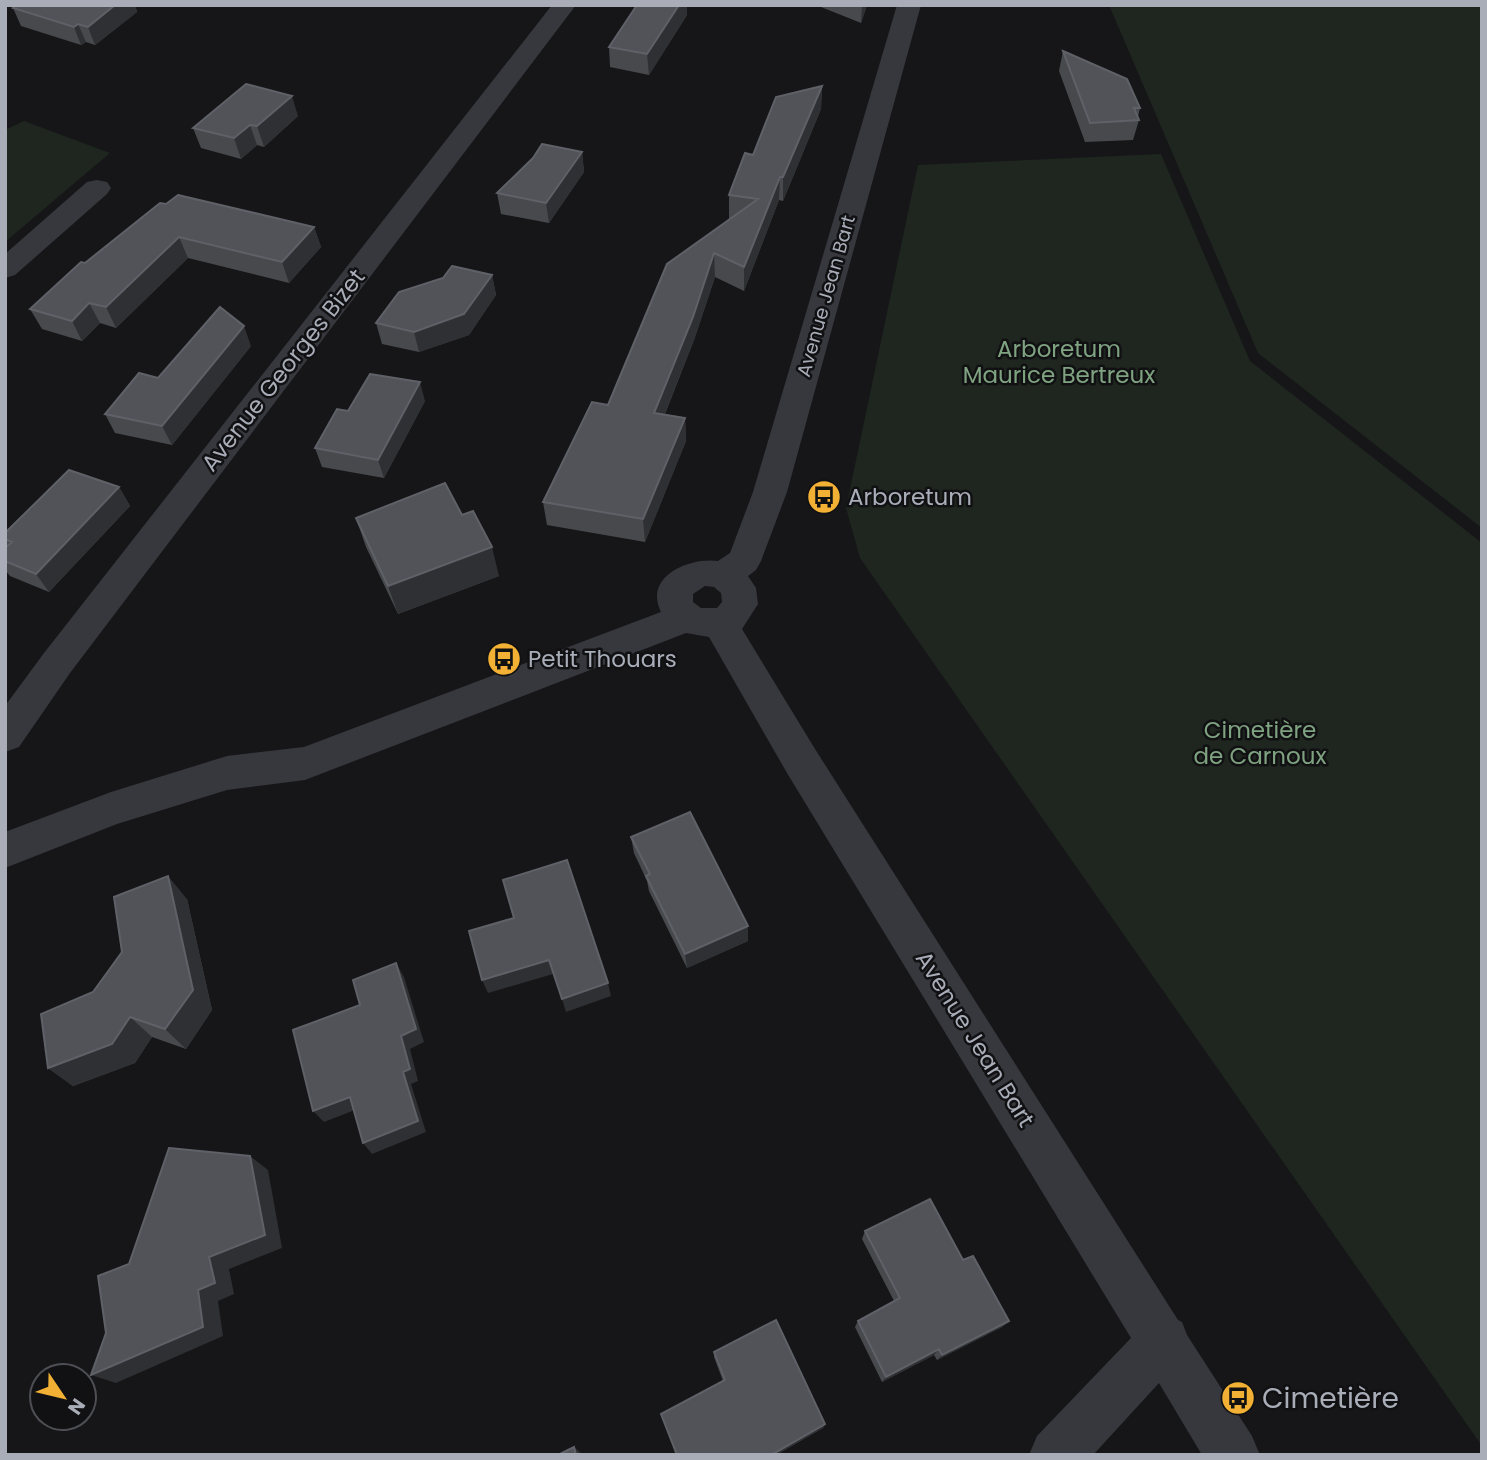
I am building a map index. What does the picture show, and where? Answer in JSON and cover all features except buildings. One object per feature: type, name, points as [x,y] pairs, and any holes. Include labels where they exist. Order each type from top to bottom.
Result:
[{"type":"street","name":"Avenue Georges Bizet","points":[[5,736],[57,663],[564,5]]},
{"type":"street","name":"Avenue Jean Bart","points":[[724,575],[744,561],[770,492],[909,5]]},
{"type":"street","points":[[5,269],[97,188]]},
{"type":"street","points":[[5,850],[111,809],[227,773],[305,763],[702,621],[736,612],[741,596],[738,588],[724,575],[703,572],[692,575],[677,587],[673,595],[673,603],[702,621]]},
{"type":"street","name":"Avenue Jean Bart","points":[[702,621],[801,761],[1164,1340],[1233,1455]]},
{"type":"street","points":[[1056,1455],[1164,1340]]},
{"type":"green space","points":[[1109,5],[1482,5],[1482,528],[1258,353]]},
{"type":"green space","points":[[24,121],[110,153],[5,242],[5,130]]},
{"type":"green space","name":"Cimetière de Carnoux","points":[[1161,154],[1250,361],[1482,543],[1482,1446],[860,558],[846,508],[918,165]]},
{"type":"place","name":"Arboretum","points":[[824,497]]},
{"type":"place","name":"Petit Thouars","points":[[504,659]]},
{"type":"place","name":"Cimetière","points":[[1238,1398]]},
{"type":"park label","name":"Arboretum Maurice Bertreux","points":[[1059,362]]}]
